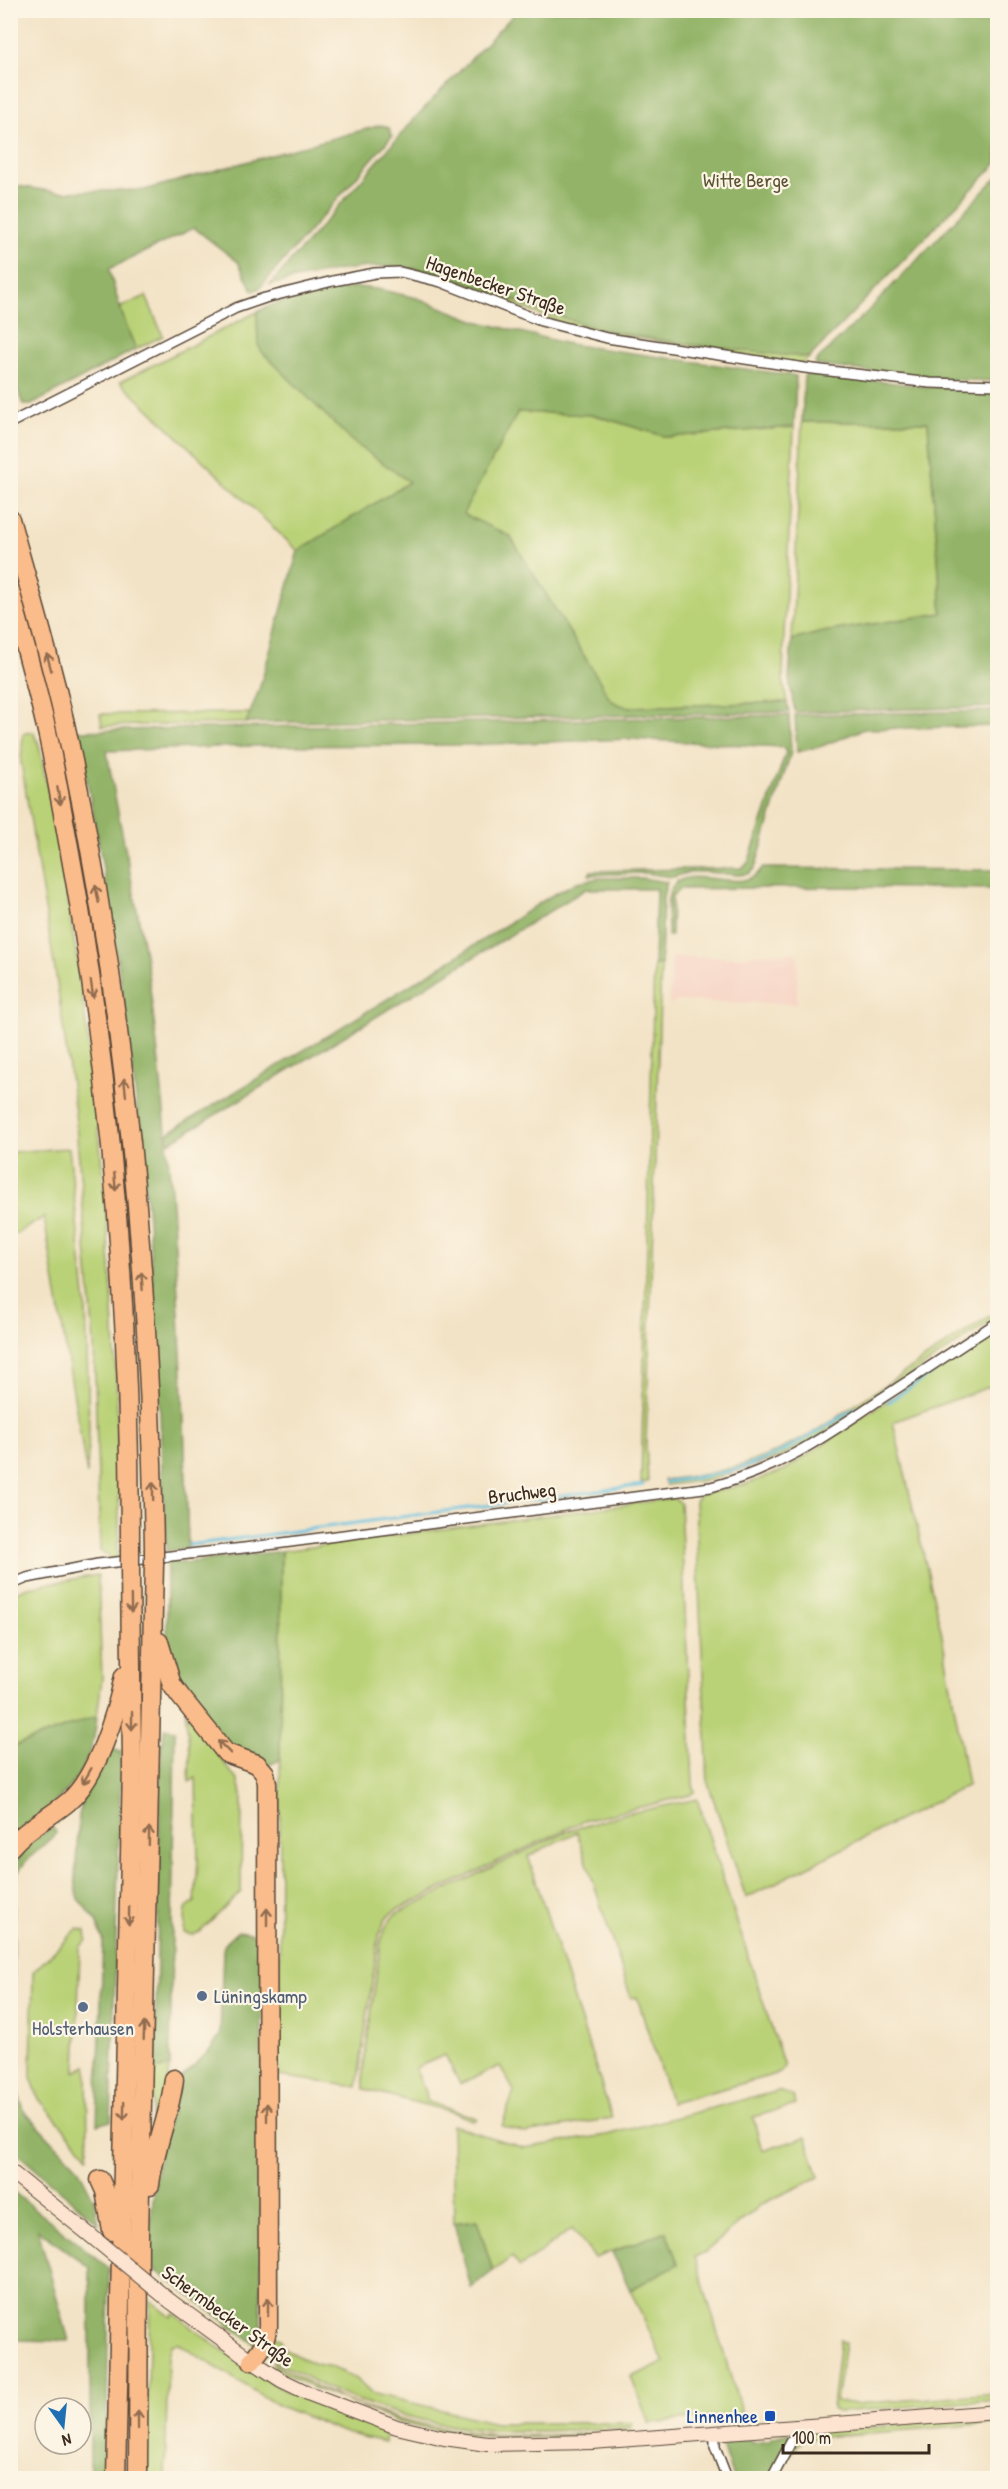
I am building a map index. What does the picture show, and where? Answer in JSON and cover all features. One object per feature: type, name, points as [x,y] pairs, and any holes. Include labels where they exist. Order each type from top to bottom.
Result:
[{"type":"highway","points":[[10,519],[64,719],[103,927],[127,1104],[152,1415],[154,1557],[139,2236],[138,2478]]},
{"type":"highway","points":[[10,590],[49,739],[82,916],[109,1119],[126,1329],[130,1428],[132,1767],[116,2478]]},
{"type":"highway","points":[[153,1625],[172,1685],[226,1753],[257,1764],[265,1773],[267,1783],[268,2327],[263,2346],[252,2361]]},
{"type":"highway","points":[[10,1848],[20,1836],[76,1795],[100,1752],[118,1702],[132,1642]]},
{"type":"highway","points":[[139,2236],[147,2229],[152,2168],[173,2093],[174,2079]]},
{"type":"highway","points":[[100,2180],[105,2191],[112,2229],[111,2281],[120,2300]]},
{"type":"main road","name":"Schermbecker Straße","points":[[10,2171],[170,2301],[252,2361],[281,2380],[351,2412],[397,2427],[444,2438],[487,2444],[550,2445],[998,2412]]},
{"type":"street","name":"Hagenbecker Straße","points":[[10,423],[236,309],[265,298],[333,281],[375,273],[400,272],[441,282],[541,321],[607,338],[805,368],[919,382],[998,385]]},
{"type":"street","name":"Bruchweg","points":[[10,1585],[27,1578],[98,1564],[244,1548],[694,1489],[745,1478],[782,1462],[814,1444],[998,1322]]},
{"type":"street","points":[[772,2478],[791,2442],[808,2427]]},
{"type":"street","points":[[715,2433],[716,2447],[727,2478]]},
{"type":"shaded area","points":[[766,953],[798,953],[797,1004],[678,1001],[669,1005],[671,957],[741,957]]},
{"type":"green space","name":"Witte Berge","points":[[517,11],[997,11],[997,163],[809,358],[679,343],[601,329],[581,324],[446,275],[402,267],[335,271],[270,285],[416,117]]},
{"type":"green space","points":[[381,125],[389,128],[392,136],[260,288],[253,291],[238,262],[194,228],[109,269],[136,349],[31,405],[23,405],[11,369],[11,185],[57,192],[144,190]]},
{"type":"green space","points":[[997,177],[997,381],[932,379],[816,365],[815,362],[867,312]]},
{"type":"green space","points":[[398,267],[443,274],[536,309],[603,329],[809,358],[802,364],[573,327],[456,283]]},
{"type":"green space","points":[[356,287],[417,298],[476,321],[568,344],[796,376],[794,427],[667,437],[594,415],[518,412],[463,514],[510,536],[611,700],[630,707],[787,702],[789,712],[246,723],[259,690],[298,551],[409,482],[352,441],[262,352],[258,345],[257,312],[292,299]]},
{"type":"green space","points":[[146,296],[163,336],[136,349],[122,320],[121,307]]},
{"type":"green space","points":[[257,312],[258,345],[352,441],[410,482],[298,551],[120,382]]},
{"type":"green space","points":[[807,373],[930,387],[997,388],[997,707],[795,712],[789,679],[792,640],[823,632],[942,613],[928,422],[802,422],[804,377]]},
{"type":"green space","points":[[517,412],[594,415],[667,437],[794,427],[784,635],[783,680],[787,702],[630,707],[621,706],[609,700],[566,627],[462,514]]},
{"type":"green space","points":[[802,422],[928,422],[942,613],[823,632],[792,640]]},
{"type":"green space","points":[[997,711],[997,726],[864,729],[822,746],[797,752],[795,715]]},
{"type":"green space","points":[[250,713],[246,723],[102,726],[100,714]]},
{"type":"green space","points":[[789,715],[791,752],[755,868],[748,874],[738,875],[690,872],[673,877],[643,873],[589,875],[591,871],[741,868],[748,863],[786,752],[783,747],[631,739],[462,745],[250,746],[107,751],[148,974],[171,1188],[180,1332],[188,1548],[166,1551],[153,1284],[136,1099],[111,914],[77,731]]},
{"type":"green space","points":[[34,732],[38,741],[74,940],[100,1139],[115,1340],[119,1542],[117,1543],[117,1558],[114,1561],[100,1550],[94,1343],[75,1112],[56,976],[21,762],[23,735]]},
{"type":"green space","points":[[762,868],[997,870],[997,889],[841,887],[680,889],[672,896],[671,936],[668,936],[668,900],[671,889],[679,881],[689,877],[742,880],[754,877]]},
{"type":"green space","points":[[601,878],[642,878],[667,882],[663,896],[661,964],[654,965],[656,889],[586,889],[169,1143],[168,1133],[461,954],[549,897],[577,882]]},
{"type":"green space","points":[[661,964],[646,1444],[648,1482],[641,1483],[654,965]]},
{"type":"green space","points":[[69,1148],[86,1306],[89,1429],[87,1475],[44,1217],[11,1237],[11,1152]]},
{"type":"green space","points":[[997,1311],[997,1317],[813,1440],[778,1458],[709,1480],[666,1485],[664,1480],[708,1474],[743,1465],[810,1435]]},
{"type":"green space","points":[[997,1326],[997,1384],[893,1422],[941,1630],[968,1785],[746,1898],[708,1783],[695,1501],[700,1495],[746,1484],[785,1470]]},
{"type":"green space","points":[[674,1498],[680,1503],[695,1792],[583,1821],[394,1911],[385,1919],[379,1936],[357,2087],[279,2076],[281,1551]]},
{"type":"green space","points":[[281,1551],[280,1760],[269,1765],[233,1752],[177,1679],[167,1647],[167,1561],[183,1563]]},
{"type":"green space","points":[[98,1575],[102,1679],[97,1716],[11,1747],[11,1594],[28,1587]]},
{"type":"green space","points":[[185,1711],[237,1780],[242,1794],[241,1892],[200,1932],[192,1935],[184,1933],[186,1909],[195,1902],[198,1860],[196,1778],[189,1782],[190,1752]]},
{"type":"green space","points":[[97,1716],[88,1757],[69,1788],[11,1838],[11,1747]]},
{"type":"green space","points":[[164,1728],[175,1730],[170,2066],[155,2070],[161,1743],[163,1743]]},
{"type":"green space","points":[[109,1748],[121,1752],[111,2121],[97,2125],[103,1939],[95,1919],[78,1899],[75,1879],[79,1815],[85,1792]]},
{"type":"green space","points":[[697,1799],[784,2066],[780,2073],[671,2103],[637,1997],[631,1998],[577,1832],[528,1856],[612,2118],[525,2133],[502,2126],[514,2091],[500,2066],[460,2084],[445,2055],[415,2068],[427,2097],[426,2101],[477,2118],[474,2121],[456,2113],[364,2089],[363,2071],[381,1941],[386,1926],[395,1914],[565,1832],[621,1815]]},
{"type":"green space","points":[[52,1828],[56,1834],[26,1861],[14,1884],[13,2080],[25,2112],[78,2168],[94,2200],[99,2224],[11,2148],[11,1870],[31,1842]]},
{"type":"green space","points":[[77,1929],[86,1931],[87,1940],[80,1947],[76,2072],[87,2066],[88,2156],[39,2099],[31,2077],[33,1972]]},
{"type":"green space","points":[[238,1931],[251,1933],[262,1943],[261,2333],[255,2344],[150,2266],[151,2216],[159,2155],[180,2079],[210,2050],[220,2036],[223,1950],[225,1943]]},
{"type":"green space","points":[[170,2066],[167,2094],[151,2138],[155,2070]]},
{"type":"green space","points":[[778,2091],[793,2096],[796,2105],[753,2117],[762,2151],[806,2137],[819,2177],[762,2204],[705,2252],[695,2257],[742,2414],[649,2423],[631,2377],[664,2363],[630,2290],[678,2264],[666,2231],[595,2258],[572,2229],[520,2267],[512,2257],[493,2271],[477,2220],[454,2223],[452,2125],[524,2148],[607,2135]]},
{"type":"green space","points":[[11,2190],[109,2268],[106,2478],[90,2478],[90,2456],[93,2456],[93,2396],[90,2396],[90,2268],[38,2230],[69,2341],[11,2340]]},
{"type":"green space","points":[[477,2220],[493,2271],[471,2288],[454,2223]]},
{"type":"green space","points":[[666,2231],[678,2264],[630,2290],[612,2252]]},
{"type":"green space","points":[[150,2300],[171,2317],[174,2313],[213,2344],[284,2390],[378,2428],[386,2433],[385,2442],[346,2433],[277,2405],[177,2343],[171,2345],[168,2356],[165,2478],[146,2478]]},
{"type":"green space","points":[[271,2335],[280,2339],[282,2347],[287,2351],[315,2364],[328,2366],[352,2376],[371,2393],[496,2423],[633,2423],[632,2427],[508,2431],[451,2426],[418,2419],[339,2393],[278,2362],[270,2357],[267,2351]]},
{"type":"green space","points":[[840,2340],[845,2343],[836,2401],[855,2404],[997,2393],[997,2400],[836,2412],[832,2408]]},
{"type":"green space","points":[[273,2362],[322,2390],[348,2401],[428,2426],[456,2431],[521,2436],[631,2430],[632,2433],[518,2437],[461,2434],[433,2429],[391,2419],[319,2390],[290,2376],[272,2364]]},
{"type":"green space","points":[[997,2417],[997,2423],[806,2438],[786,2456],[805,2432]]},
{"type":"green space","points":[[789,2433],[791,2437],[770,2478],[733,2478],[721,2443],[724,2437],[751,2440],[752,2443],[770,2441],[771,2438]]},
{"type":"waterway","points":[[888,1402],[998,1330]]},
{"type":"waterway","points":[[666,1482],[724,1472],[759,1462],[802,1441],[856,1408]]},
{"type":"waterway","points":[[189,1545],[643,1485]]},
{"type":"place","name":"Lüningskamp","points":[[202,1996]]},
{"type":"place","name":"Holsterhausen","points":[[83,2007]]},
{"type":"place","name":"Linnenhee","points":[[770,2416]]}]
